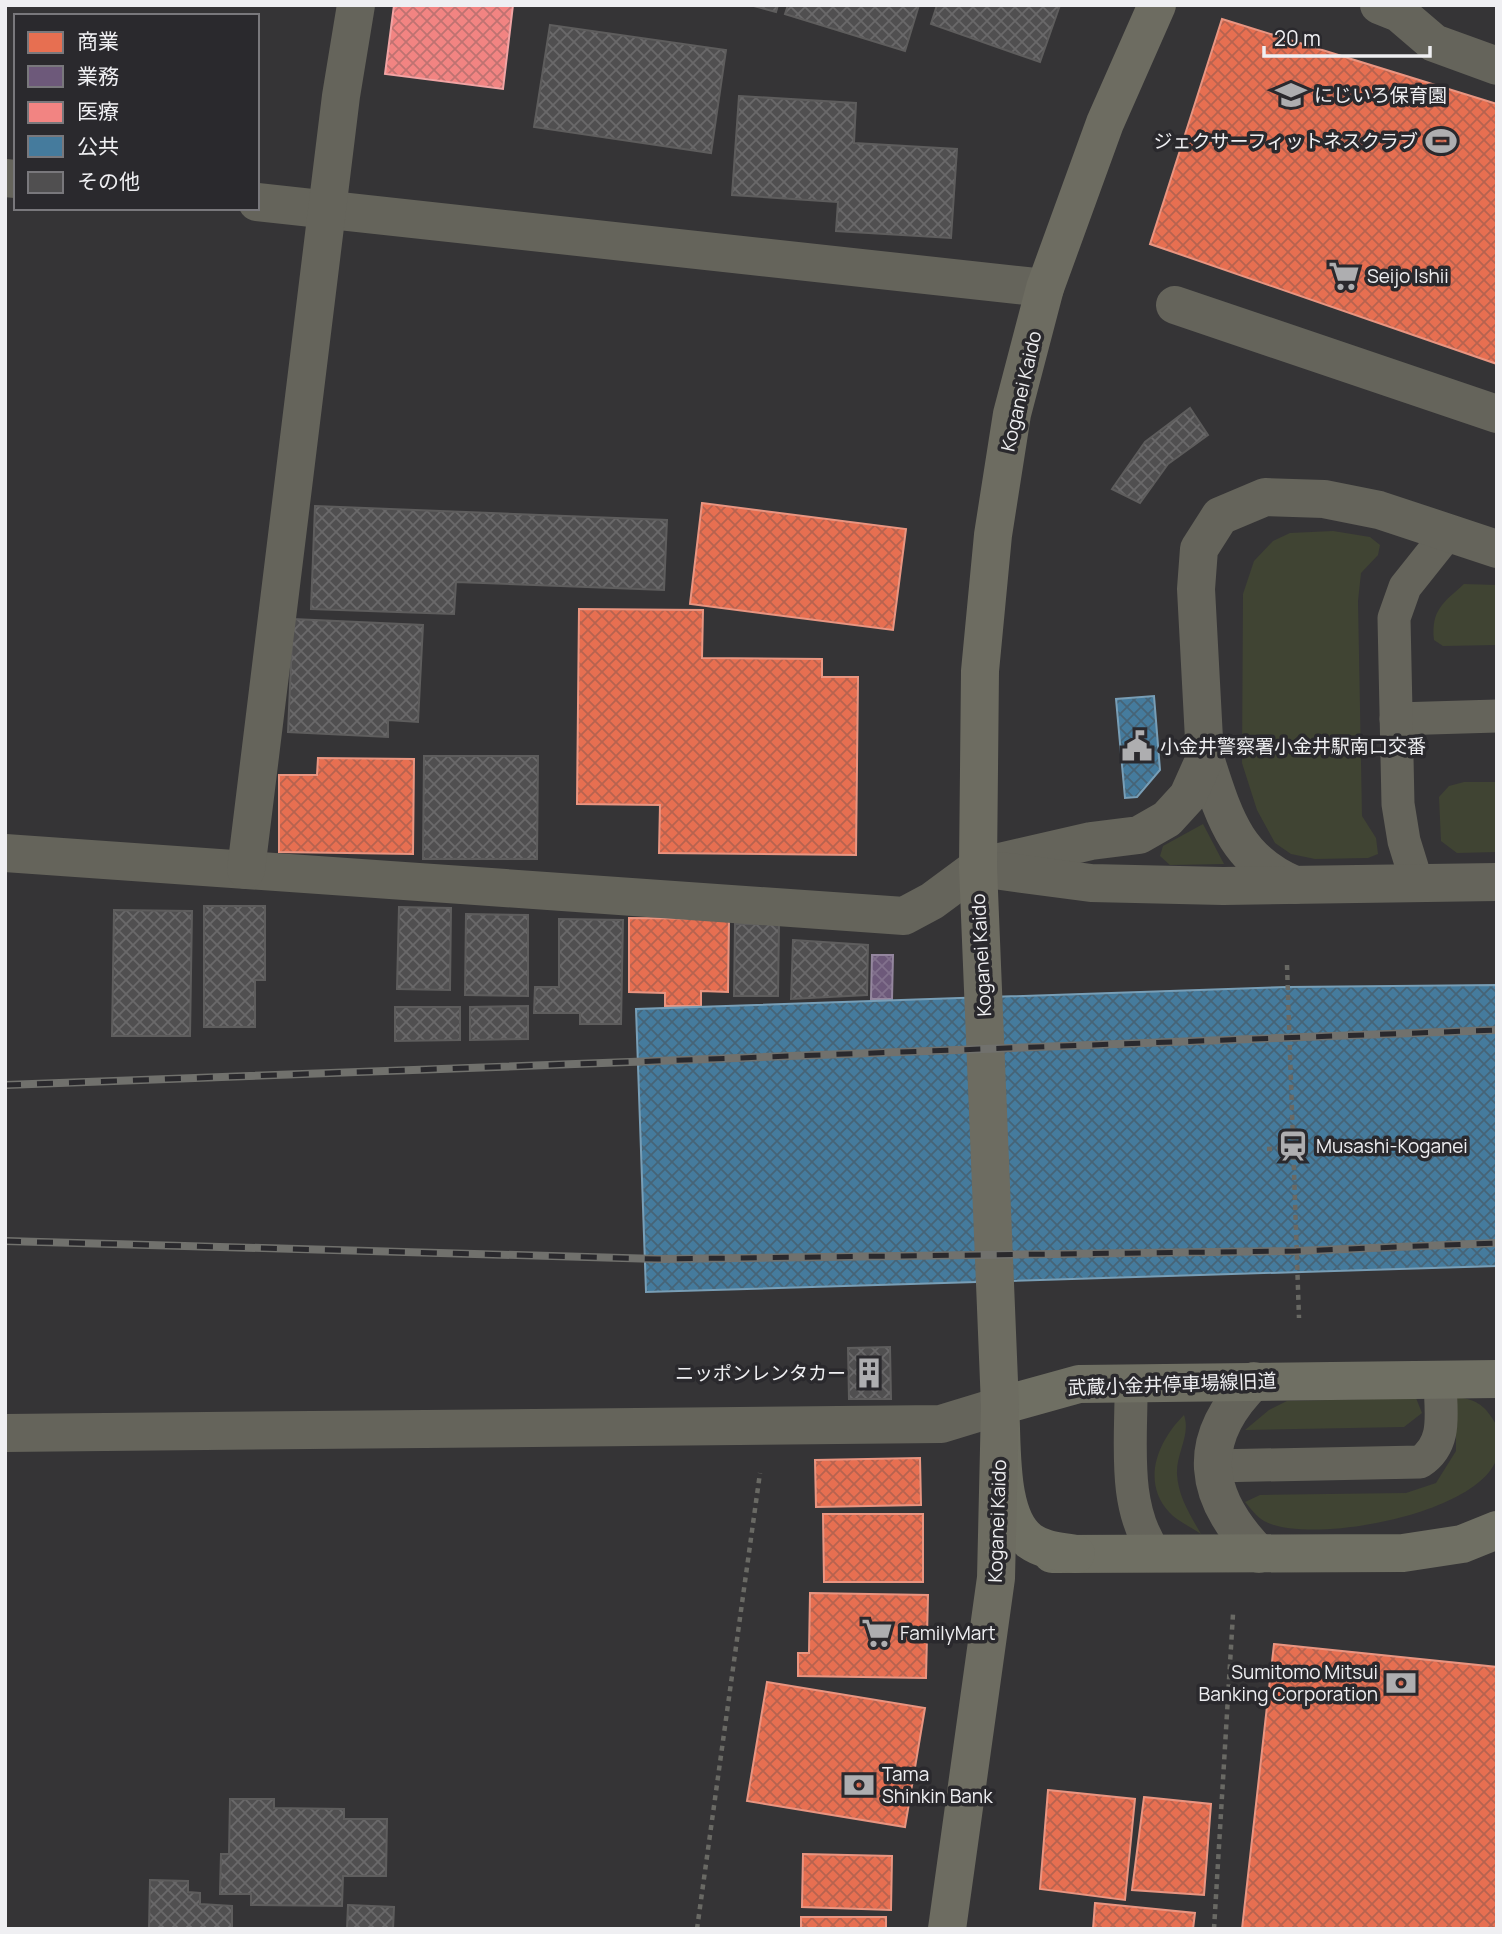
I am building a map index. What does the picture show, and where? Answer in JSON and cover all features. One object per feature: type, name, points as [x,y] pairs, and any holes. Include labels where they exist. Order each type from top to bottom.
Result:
[{"type":"main road","name":"Koganei Kaido","points":[[947,1929],[996,1578],[1000,1406],[978,867],[980,671],[993,535],[1012,415],[1045,288],[1105,123],[1157,5]]},
{"type":"street","points":[[246,870],[356,5]]},
{"type":"street","points":[[1380,5],[1399,13],[1434,43],[1497,66]]},
{"type":"street","points":[[259,202],[1045,288]]},
{"type":"street","points":[[1175,304],[1497,414]]},
{"type":"street","points":[[1295,885],[1269,874],[1247,854],[1221,807],[1205,758],[1196,589],[1199,550],[1220,516],[1265,497],[1324,499],[1379,510],[1497,549]]},
{"type":"street","points":[[5,853],[904,916],[932,901],[978,867],[1091,841],[1139,835],[1167,819],[1188,796],[1205,758]]},
{"type":"street","points":[[978,867],[1091,883],[1295,885],[1497,882]]},
{"type":"street","name":"武蔵小金井停車場線旧道","points":[[1000,1406],[1079,1384],[1497,1378]]},
{"type":"street","points":[[1254,1381],[1238,1396],[1223,1420],[1213,1450],[1213,1466],[1222,1509],[1237,1532],[1259,1554]]},
{"type":"street","points":[[5,1433],[942,1424],[1000,1406],[1008,1509],[1016,1526],[1029,1540],[1046,1549],[1076,1554]]},
{"type":"street","points":[[996,1578],[1006,1564],[1024,1556],[1403,1553],[1462,1544],[1497,1530]]},
{"type":"lane","points":[[1417,883],[1404,841],[1398,804],[1394,618],[1405,587],[1448,533]]},
{"type":"lane","points":[[1396,719],[1497,716]]},
{"type":"lane","points":[[1213,1466],[1420,1462],[1433,1453],[1440,1439],[1440,1379]]},
{"type":"lane","points":[[1131,1383],[1134,1503],[1139,1524],[1156,1554]]},
{"type":"path","points":[[1287,965],[1300,1318]]},
{"type":"path","points":[[1267,1149],[1293,1148]]},
{"type":"path","points":[[697,1929],[766,1427]]},
{"type":"path","points":[[1214,1929],[1233,1614]]},
{"type":"green space","points":[[1333,531],[1370,537],[1380,545],[1378,555],[1361,573],[1358,601],[1362,816],[1376,838],[1378,854],[1368,858],[1315,859],[1291,854],[1275,843],[1257,810],[1242,763],[1243,594],[1254,561],[1273,541],[1290,533]]},
{"type":"green space","points":[[1464,584],[1497,585],[1497,645],[1443,646],[1434,640],[1434,621],[1440,608]]},
{"type":"green space","points":[[1464,782],[1497,782],[1497,852],[1457,853],[1441,841],[1439,797],[1449,786]]},
{"type":"green space","points":[[1203,824],[1224,864],[1170,865],[1160,856],[1163,846]]},
{"type":"green space","points":[[1456,1397],[1482,1406],[1494,1421],[1497,1431],[1497,1457],[1485,1477],[1461,1495],[1429,1509],[1392,1520],[1317,1530],[1286,1528],[1264,1521],[1245,1502],[1260,1495],[1406,1493],[1436,1483],[1456,1451]]},
{"type":"green space","points":[[1416,1398],[1422,1413],[1404,1427],[1245,1430],[1269,1410],[1287,1401]]},
{"type":"green space","points":[[1184,1415],[1186,1430],[1177,1466],[1178,1482],[1185,1505],[1201,1534],[1169,1512],[1156,1487],[1156,1462],[1160,1449]]},
{"type":"building: 商業","points":[[1222,19],[1497,104],[1497,364],[1150,244]]},
{"type":"building: 商業","points":[[702,503],[906,529],[893,630],[690,604]]},
{"type":"building: 商業","points":[[579,609],[703,610],[702,658],[822,659],[822,677],[858,677],[856,855],[659,853],[660,805],[577,804]]},
{"type":"building: 商業","points":[[318,758],[414,759],[413,854],[279,852],[279,775],[317,775]]},
{"type":"building: 商業","points":[[629,918],[729,919],[728,992],[701,991],[701,1006],[665,1006],[665,993],[629,992]]},
{"type":"building: 商業","points":[[920,1458],[921,1505],[816,1507],[815,1460]]},
{"type":"building: 商業","points":[[823,1514],[923,1514],[923,1582],[824,1582]]},
{"type":"building: 商業","points":[[810,1593],[928,1595],[926,1678],[798,1676],[798,1653],[809,1653]]},
{"type":"building: 商業","points":[[1274,1644],[1497,1667],[1497,1929],[1242,1929]]},
{"type":"building: 商業","points":[[767,1682],[925,1708],[905,1827],[747,1801]]},
{"type":"building: 商業","points":[[1048,1790],[1135,1799],[1125,1900],[1040,1889]]},
{"type":"building: 商業","points":[[1144,1797],[1211,1804],[1204,1895],[1132,1890]]},
{"type":"building: 商業","points":[[803,1854],[892,1856],[891,1910],[802,1907]]},
{"type":"building: 商業","points":[[1095,1903],[1195,1913],[1193,1929],[1093,1929]]},
{"type":"building: 商業","points":[[801,1917],[886,1917],[886,1929],[801,1929]]},
{"type":"building: 業務","points":[[872,955],[893,955],[892,999],[871,999]]},
{"type":"building: 医療","points":[[394,5],[513,5],[503,89],[385,74]]},
{"type":"building: 公共","points":[[1154,696],[1160,770],[1137,797],[1125,798],[1116,699]]},
{"type":"building: 公共","points":[[1497,985],[1497,1266],[646,1292],[636,1009],[1287,987]]},
{"type":"building: その他","points":[[750,5],[778,5],[776,12]]},
{"type":"building: その他","points":[[788,5],[919,5],[905,51],[785,14]]},
{"type":"building: その他","points":[[937,5],[1060,5],[1040,62],[931,24]]},
{"type":"building: その他","points":[[550,25],[726,50],[711,153],[534,127]]},
{"type":"building: その他","points":[[739,96],[856,103],[854,143],[957,149],[951,238],[836,231],[838,202],[732,195]]},
{"type":"building: その他","points":[[1190,408],[1208,435],[1168,464],[1140,503],[1112,489],[1145,442]]},
{"type":"building: その他","points":[[315,506],[667,520],[664,590],[456,582],[454,614],[311,609]]},
{"type":"building: その他","points":[[293,619],[423,625],[418,722],[388,720],[388,737],[288,732]]},
{"type":"building: その他","points":[[424,756],[538,756],[537,859],[423,859]]},
{"type":"building: その他","points":[[204,906],[265,906],[265,980],[255,980],[255,1027],[204,1027]]},
{"type":"building: その他","points":[[399,907],[451,908],[450,990],[397,989]]},
{"type":"building: その他","points":[[114,910],[192,911],[190,1036],[112,1036]]},
{"type":"building: その他","points":[[466,914],[528,915],[528,996],[465,995]]},
{"type":"building: その他","points":[[559,919],[623,920],[621,1024],[580,1024],[580,1013],[534,1013],[535,987],[559,987]]},
{"type":"building: その他","points":[[735,924],[779,924],[778,996],[734,996]]},
{"type":"building: その他","points":[[793,940],[868,945],[867,995],[791,999]]},
{"type":"building: その他","points":[[528,1006],[528,1039],[470,1040],[470,1007]]},
{"type":"building: その他","points":[[395,1007],[460,1007],[460,1040],[395,1041]]},
{"type":"building: その他","name":"ニッポンレンタカー","points":[[890,1347],[891,1399],[849,1399],[848,1348]]},
{"type":"building: その他","points":[[230,1799],[274,1799],[274,1808],[344,1809],[344,1819],[387,1819],[386,1876],[343,1876],[342,1906],[251,1905],[251,1894],[220,1894],[221,1854],[229,1854]]},
{"type":"building: その他","points":[[150,1880],[188,1881],[188,1892],[200,1893],[200,1904],[232,1906],[232,1929],[149,1929]]},
{"type":"building: その他","points":[[348,1905],[394,1907],[393,1929],[347,1929]]},
{"type":"railway","points":[[5,1085],[1497,1030]]},
{"type":"railway","points":[[5,1241],[658,1259],[1296,1251],[1497,1243]]},
{"type":"place","name":"にじいろ保育園","points":[[1291,95]]},
{"type":"place","name":"ジェクサーフィットネスクラブ","points":[[1441,141]]},
{"type":"place","name":"Seijo Ishii","points":[[1344,276]]},
{"type":"place","name":"小金井警察署小金井駅南口交番","points":[[1137,746]]},
{"type":"place","name":"Musashi-Koganei","points":[[1293,1146]]},
{"type":"place","name":"ニッポンレンタカー","points":[[869,1373]]},
{"type":"place","name":"FamilyMart","points":[[877,1633]]},
{"type":"place","name":"Sumitomo Mitsui Banking Corporation","points":[[1401,1683]]},
{"type":"place","name":"Tama Shinkin Bank","points":[[859,1785]]}]
